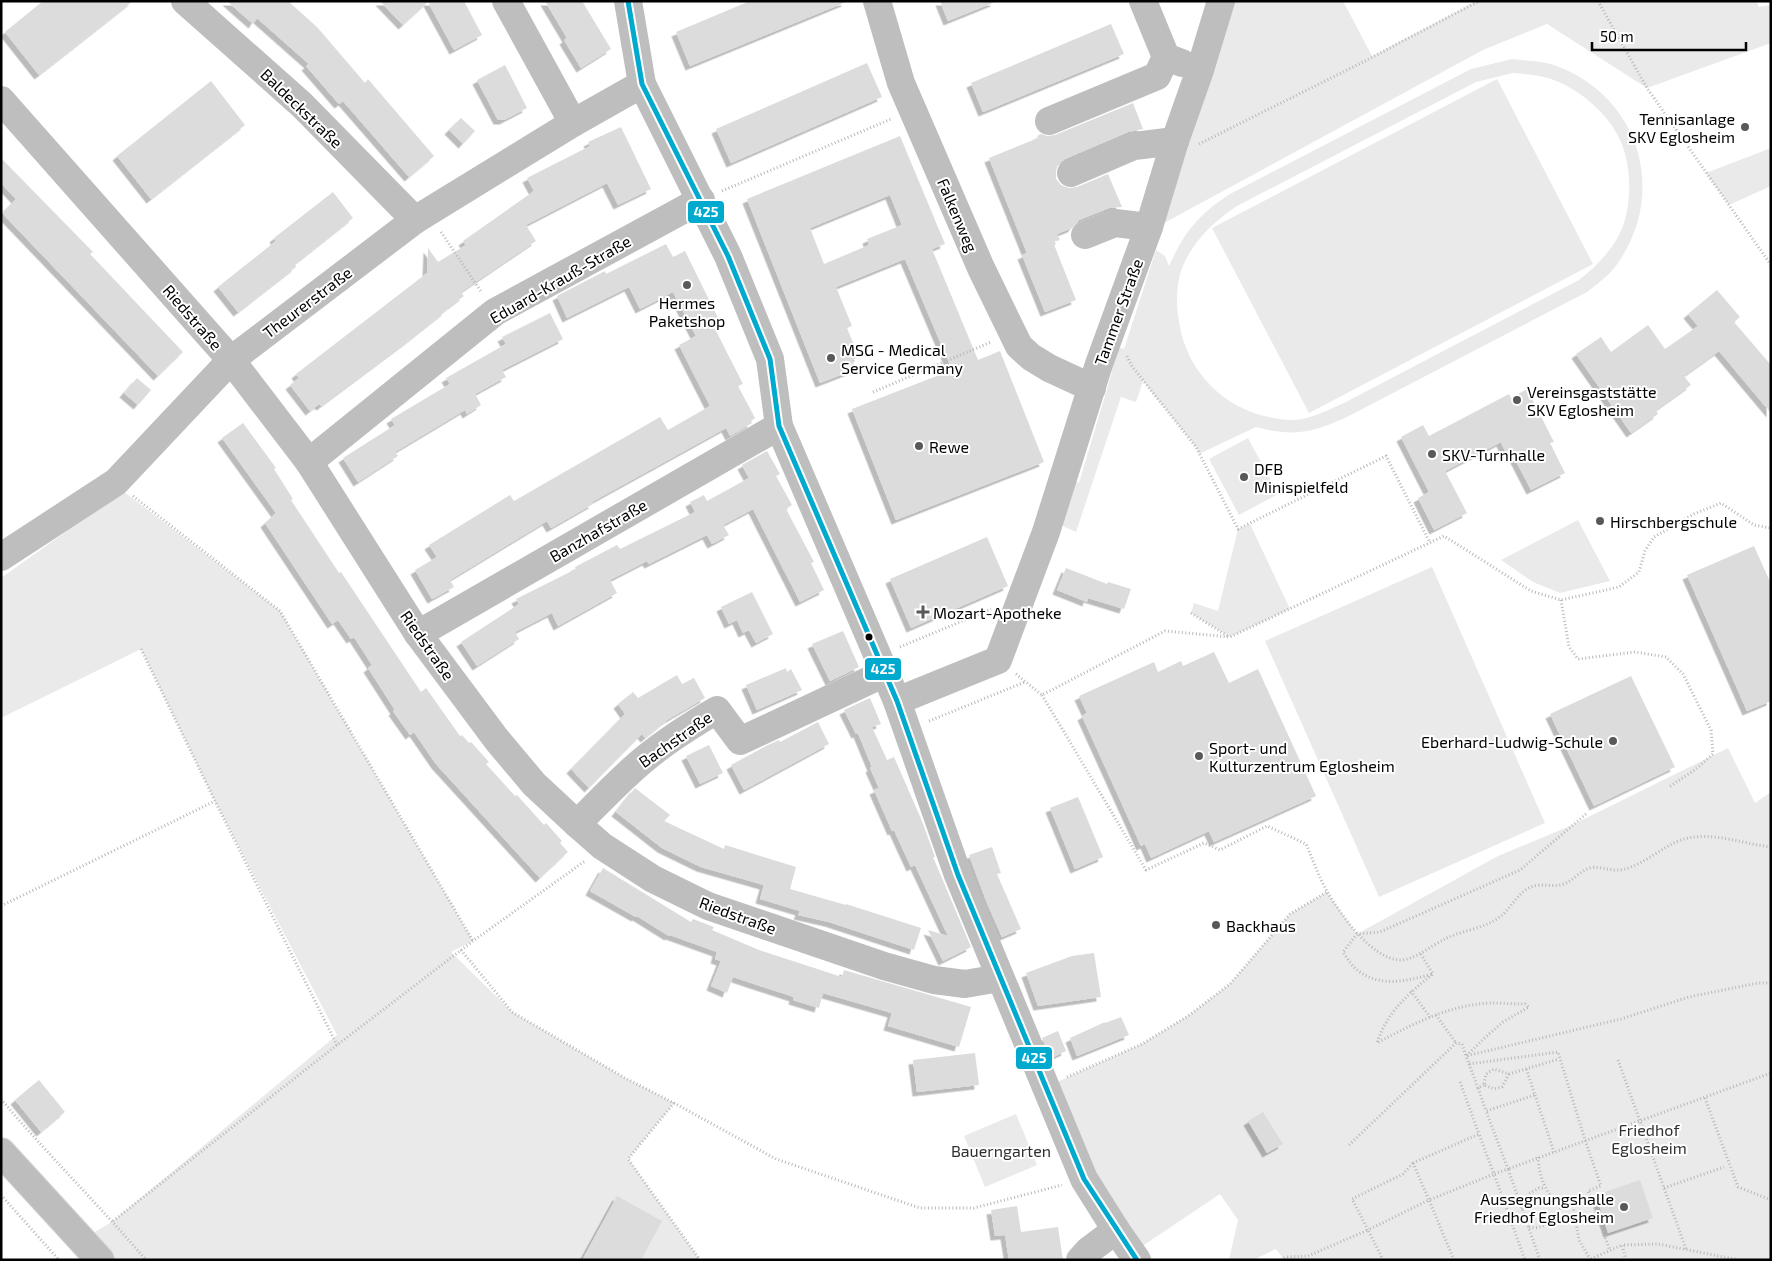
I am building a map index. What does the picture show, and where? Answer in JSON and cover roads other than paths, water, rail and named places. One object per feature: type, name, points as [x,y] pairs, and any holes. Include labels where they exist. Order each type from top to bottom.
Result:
[{"type":"main road","points":[[1,1152],[100,1260]]},
{"type":"street","name":"Baldeckstraße","points":[[185,1],[302,105],[422,216]]},
{"type":"street","points":[[506,1],[573,123]]},
{"type":"street","points":[[628,1],[642,84],[728,256],[770,359],[779,426],[897,701],[958,875],[1084,1179],[1137,1260]]},
{"type":"street","name":"Falkenweg","points":[[877,1],[901,83],[912,110],[980,268],[1019,346],[1031,357],[1049,368],[1092,388]]},
{"type":"street","points":[[1143,1],[1166,57],[1200,70]]},
{"type":"street","name":"Tammer Straße","points":[[897,701],[998,660],[1046,532],[1107,343],[1149,227],[1184,144],[1200,70],[1221,1]]},
{"type":"street","points":[[1049,121],[1156,76],[1166,57]]},
{"type":"street","name":"Theurerstraße","points":[[1,557],[116,482],[231,360],[422,216],[573,123],[642,84]]},
{"type":"street","name":"Riedstraße","points":[[1,100],[231,360],[309,462],[418,634],[497,740],[534,784],[602,846],[653,879],[708,906],[884,966],[934,980],[965,984],[1000,978]]},
{"type":"street","points":[[1071,174],[1134,146],[1184,144]]},
{"type":"street","name":"Eduard-Krauß-Straße","points":[[309,462],[495,312],[701,200]]},
{"type":"street","points":[[1085,236],[1114,223],[1149,227]]},
{"type":"street","name":"Banzhafstraße","points":[[418,634],[779,426]]},
{"type":"street","name":"Bachstraße","points":[[577,824],[616,784],[646,758],[680,732],[717,710],[740,741],[882,664]]},
{"type":"street","points":[[1080,1260],[1088,1251],[1116,1230]]},
{"type":"place","name":"Tennisanlage SKV Eglosheim","points":[[1745,127]]},
{"type":"place","name":"Hermes Paketshop","points":[[687,285]]},
{"type":"place","name":"MSG - Medical Service Germany","points":[[831,358]]},
{"type":"place","name":"Vereinsgaststätte SKV Eglosheim","points":[[1517,400]]},
{"type":"place","name":"Rewe","points":[[919,446]]},
{"type":"place","name":"SKV-Turnhalle","points":[[1432,454]]},
{"type":"place","name":"DFB Minispielfeld","points":[[1244,477]]},
{"type":"place","name":"Hirschbergschule","points":[[1600,521]]},
{"type":"place","name":"Mozart-Apotheke","points":[[923,612]]},
{"type":"place","name":"Eberhard-Ludwig-Schule","points":[[1613,741]]},
{"type":"place","name":"Sport- und Kulturzentrum Eglosheim","points":[[1199,756]]},
{"type":"place","name":"Backhaus","points":[[1216,925]]},
{"type":"place","name":"Aussegnungshalle Friedhof Eglosheim","points":[[1624,1207]]},
{"type":"park label","name":"Friedhof Eglosheim","points":[[1649,1138]]},
{"type":"park label","name":"Bauerngarten","points":[[1001,1150]]}]
